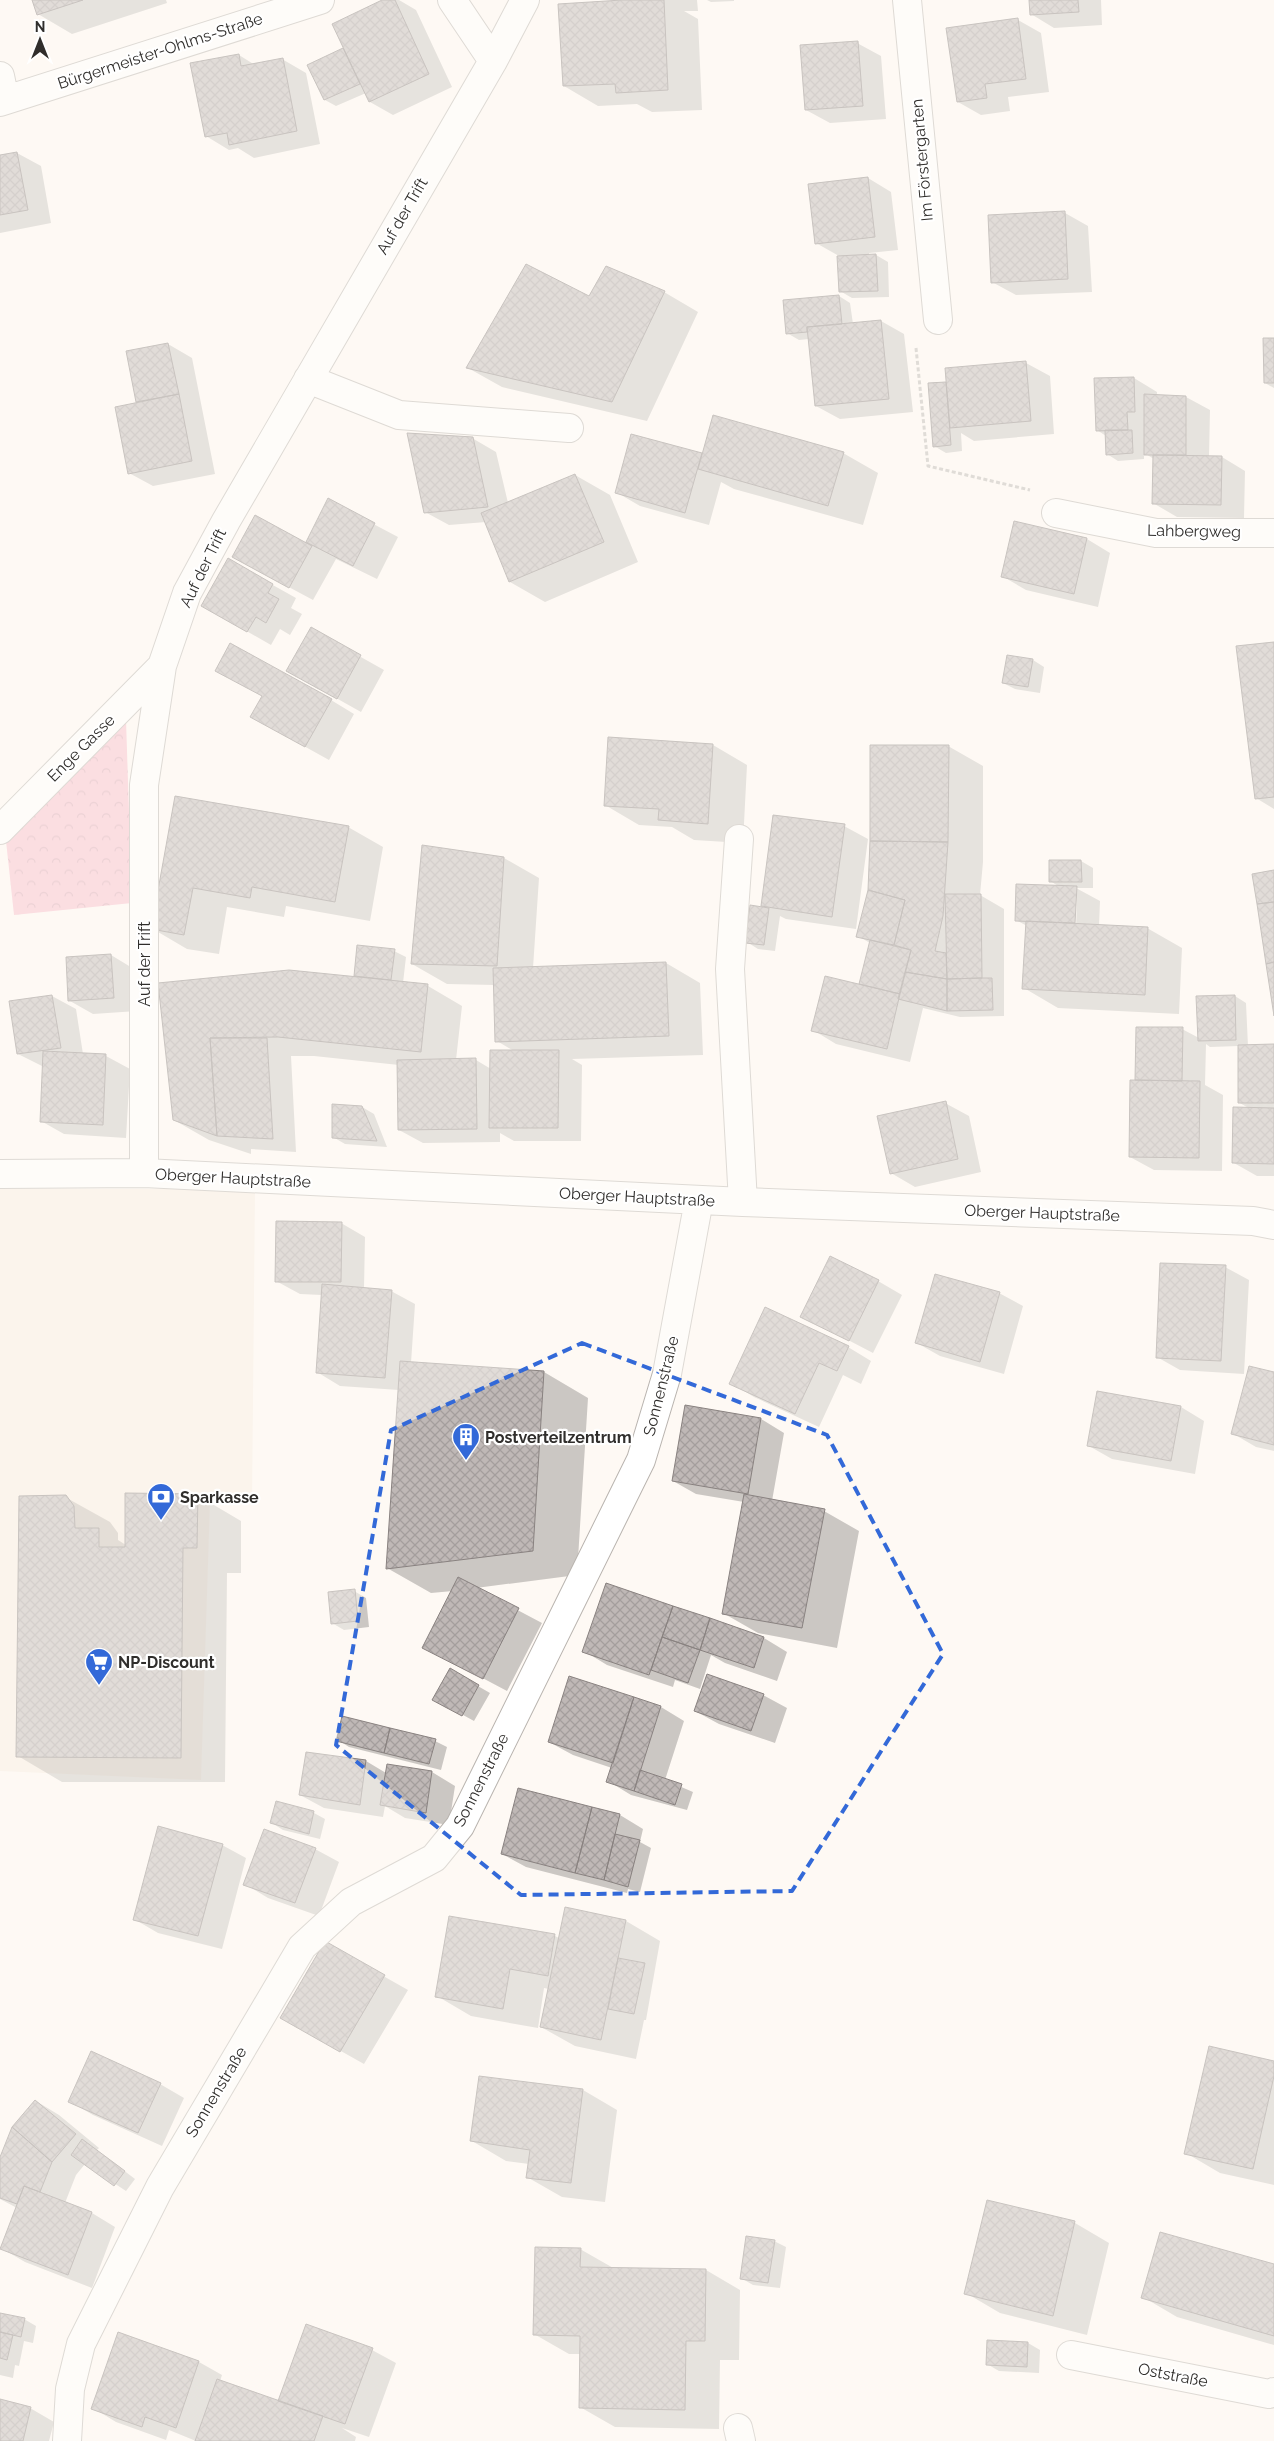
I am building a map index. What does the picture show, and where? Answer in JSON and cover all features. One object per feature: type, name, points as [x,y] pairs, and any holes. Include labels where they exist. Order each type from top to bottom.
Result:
[{"type":"street","name":"Bürgermeister-Ohlms-Straße","points":[[2,93],[320,0]]},
{"type":"street","points":[[452,0],[492,61]]},
{"type":"street","name":"Auf der Trift","points":[[144,1173],[144,785],[162,666],[187,592],[492,61],[525,0]]},
{"type":"street","name":"Im Förstergarten","points":[[907,0],[938,320]]},
{"type":"street","points":[[308,379],[399,415],[569,428]]},
{"type":"street","name":"Lahbergweg","points":[[1056,513],[1156,533],[1274,533]]},
{"type":"street","name":"Enge Gasse","points":[[0,830],[162,666]]},
{"type":"street","points":[[739,839],[730,969],[743,1202]]},
{"type":"street","name":"Oberger Hauptstraße","points":[[0,1174],[144,1173],[743,1202],[1253,1221],[1274,1225]]},
{"type":"street","name":"Sonnenstraße","points":[[66,2441],[70,2389],[81,2344],[160,2187],[302,1947],[351,1902],[434,1858],[460,1826],[641,1460],[668,1374],[699,1200]]},
{"type":"street","name":"Oststraße","points":[[1071,2355],[1269,2394],[1274,2392]]},
{"type":"path","points":[[938,320],[916,346],[928,466],[1033,490],[1056,513]]},
{"type":"highlighted area","points":[[582,1343],[827,1435],[943,1654],[792,1891],[521,1895],[336,1745],[391,1430]]},
{"type":"shaded area","points":[[0,1189],[255,1189],[252,1504],[210,1502],[201,1780],[0,1771]]},
{"type":"green space","points":[[126,720],[132,903],[14,915],[6,841]]},
{"type":"building","points":[[32,0],[83,0],[37,15]]},
{"type":"building","points":[[382,0],[395,0],[429,74],[369,102],[332,24]]},
{"type":"building","points":[[622,0],[664,0],[668,90],[616,93],[615,84],[563,86],[558,4]]},
{"type":"building","points":[[1029,0],[1078,0],[1079,12],[1030,15]]},
{"type":"building","points":[[1018,18],[1026,79],[985,84],[987,98],[957,102],[946,28]]},
{"type":"building","points":[[858,41],[863,106],[805,110],[800,45]]},
{"type":"building","points":[[343,48],[360,84],[324,100],[307,65]]},
{"type":"building","points":[[239,54],[241,66],[283,58],[297,131],[229,145],[227,133],[205,137],[190,63]]},
{"type":"building","points":[[17,152],[28,210],[0,215],[0,155]]},
{"type":"building","points":[[868,177],[875,237],[815,244],[808,184]]},
{"type":"building","points":[[1065,211],[1068,279],[991,283],[988,215]]},
{"type":"building","points":[[876,254],[878,291],[839,292],[837,256]]},
{"type":"building","points":[[526,264],[589,296],[606,266],[665,291],[612,402],[466,368]]},
{"type":"building","points":[[839,295],[842,324],[807,327],[807,332],[786,334],[783,300]]},
{"type":"building","points":[[881,320],[889,399],[815,406],[807,327]]},
{"type":"building","points":[[1263,338],[1274,338],[1274,383],[1264,383]]},
{"type":"building","points":[[168,343],[179,394],[136,402],[126,351]]},
{"type":"building","points":[[1026,361],[1031,421],[950,428],[945,368]]},
{"type":"building","points":[[1134,377],[1135,412],[1127,412],[1128,430],[1096,431],[1094,378]]},
{"type":"building","points":[[946,382],[951,445],[933,447],[928,383]]},
{"type":"building","points":[[179,394],[192,461],[128,474],[115,407]]},
{"type":"building","points":[[1144,394],[1186,396],[1186,455],[1144,455]]},
{"type":"building","points":[[713,415],[844,452],[828,506],[698,469]]},
{"type":"building","points":[[1105,430],[1132,430],[1133,453],[1106,455]]},
{"type":"building","points":[[407,433],[473,437],[488,507],[424,513]]},
{"type":"building","points":[[631,434],[702,453],[685,513],[615,493]]},
{"type":"building","points":[[1153,455],[1222,456],[1221,505],[1152,504]]},
{"type":"building","points":[[575,474],[604,542],[509,582],[481,513]]},
{"type":"building","points":[[328,498],[375,523],[353,566],[306,542]]},
{"type":"building","points":[[255,515],[312,546],[289,588],[232,557]]},
{"type":"building","points":[[1014,521],[1087,538],[1074,594],[1001,577]]},
{"type":"building","points":[[228,558],[273,584],[268,593],[279,599],[266,623],[256,617],[247,632],[201,606]]},
{"type":"building","points":[[311,627],[361,655],[337,699],[286,671]]},
{"type":"building","points":[[1274,642],[1274,797],[1255,799],[1236,646]]},
{"type":"building","points":[[230,643],[332,699],[305,747],[250,717],[262,696],[215,671]]},
{"type":"building","points":[[1007,655],[1033,659],[1028,687],[1002,683]]},
{"type":"building","points":[[608,737],[713,744],[708,824],[658,820],[659,809],[604,806]]},
{"type":"building","points":[[870,745],[949,745],[948,842],[870,841]]},
{"type":"building","points":[[175,796],[349,826],[335,902],[252,887],[250,898],[193,888],[184,935],[151,929]]},
{"type":"building","points":[[773,815],[845,824],[832,917],[761,906]]},
{"type":"building","points":[[870,841],[948,842],[943,916],[935,951],[946,953],[947,979],[905,972],[911,950],[894,945],[905,900],[868,890]]},
{"type":"building","points":[[422,845],[504,857],[497,966],[411,964]]},
{"type":"building","points":[[1049,860],[1081,860],[1082,882],[1049,882]]},
{"type":"building","points":[[1274,870],[1274,902],[1257,904],[1252,874]]},
{"type":"building","points":[[1016,884],[1077,886],[1075,923],[1015,921]]},
{"type":"building","points":[[868,890],[905,900],[894,945],[856,937]]},
{"type":"building","points":[[945,894],[981,894],[982,978],[947,979]]},
{"type":"building","points":[[1274,902],[1274,962],[1266,964],[1257,904]]},
{"type":"building","points":[[750,905],[769,908],[764,945],[745,943]]},
{"type":"building","points":[[1026,921],[1148,927],[1145,995],[1022,989]]},
{"type":"building","points":[[870,940],[911,950],[900,994],[859,984]]},
{"type":"building","points":[[357,945],[395,949],[391,980],[354,976]]},
{"type":"building","points":[[111,954],[114,998],[68,1001],[66,957]]},
{"type":"building","points":[[666,962],[669,1036],[495,1042],[493,968]]},
{"type":"building","points":[[1274,962],[1274,1016],[1266,964]]},
{"type":"building","points":[[289,970],[428,984],[421,1052],[278,1037],[210,1038],[217,1136],[173,1120],[158,983]]},
{"type":"building","points":[[905,972],[947,979],[947,1011],[898,999]]},
{"type":"building","points":[[825,976],[900,994],[887,1049],[811,1031]]},
{"type":"building","points":[[992,978],[993,1010],[947,1011],[947,979]]},
{"type":"building","points":[[52,995],[61,1048],[17,1054],[9,1001]]},
{"type":"building","points":[[1235,995],[1236,1040],[1198,1041],[1196,996]]},
{"type":"building","points":[[1136,1027],[1183,1027],[1182,1081],[1135,1080]]},
{"type":"building","points":[[210,1038],[267,1038],[273,1139],[217,1136]]},
{"type":"building","points":[[1274,1044],[1274,1103],[1238,1103],[1238,1045]]},
{"type":"building","points":[[490,1050],[559,1050],[558,1128],[489,1128]]},
{"type":"building","points":[[43,1051],[106,1054],[103,1125],[40,1122]]},
{"type":"building","points":[[476,1058],[477,1129],[398,1130],[397,1060]]},
{"type":"building","points":[[1130,1080],[1200,1081],[1199,1158],[1129,1157]]},
{"type":"building","points":[[946,1101],[958,1159],[890,1174],[877,1116]]},
{"type":"building","points":[[332,1104],[362,1106],[377,1141],[332,1138]]},
{"type":"building","points":[[1233,1107],[1274,1108],[1274,1164],[1232,1163]]},
{"type":"building","points":[[276,1221],[342,1222],[341,1282],[275,1282]]},
{"type":"building","points":[[830,1256],[879,1280],[849,1341],[800,1317]]},
{"type":"building","points":[[1160,1263],[1226,1265],[1221,1361],[1156,1358]]},
{"type":"building","points":[[935,1274],[1000,1292],[980,1362],[915,1343]]},
{"type":"building","points":[[322,1284],[392,1290],[385,1378],[316,1373]]},
{"type":"building","points":[[765,1307],[849,1346],[837,1371],[819,1363],[795,1414],[729,1384]]},
{"type":"building","name":"Postverteilzentrum","points":[[400,1361],[544,1371],[533,1551],[386,1569]]},
{"type":"building","points":[[1249,1366],[1274,1372],[1274,1445],[1231,1434]]},
{"type":"building","points":[[1097,1391],[1181,1406],[1171,1461],[1087,1446]]},
{"type":"building","points":[[685,1405],[761,1418],[748,1494],[672,1481]]},
{"type":"building","points":[[125,1493],[198,1494],[197,1548],[183,1548],[181,1758],[16,1757],[19,1496],[66,1495],[74,1506],[75,1528],[99,1528],[99,1547],[125,1547]]},
{"type":"building","points":[[744,1494],[825,1509],[802,1628],[722,1614]]},
{"type":"building","points":[[458,1577],[519,1608],[483,1679],[422,1648]]},
{"type":"building","points":[[606,1583],[673,1606],[649,1675],[582,1652]]},
{"type":"building","points":[[355,1589],[358,1621],[331,1624],[328,1592]]},
{"type":"building","points":[[673,1606],[710,1618],[700,1650],[662,1637]]},
{"type":"building","points":[[710,1618],[764,1637],[754,1668],[700,1650]]},
{"type":"building","points":[[662,1637],[700,1650],[688,1683],[651,1670]]},
{"type":"building","points":[[450,1668],[479,1685],[462,1716],[432,1700]]},
{"type":"building","points":[[707,1674],[764,1694],[751,1731],[694,1711]]},
{"type":"building","points":[[569,1676],[634,1697],[613,1763],[548,1742]]},
{"type":"building","points":[[634,1697],[661,1706],[634,1791],[606,1782]]},
{"type":"building","points":[[342,1716],[390,1728],[384,1753],[336,1741]]},
{"type":"building","points":[[390,1728],[436,1739],[429,1764],[384,1753]]},
{"type":"building","points":[[306,1752],[366,1760],[360,1805],[299,1795]]},
{"type":"building","points":[[387,1764],[432,1771],[426,1813],[380,1805]]},
{"type":"building","points":[[640,1770],[682,1784],[675,1805],[634,1791]]},
{"type":"building","points":[[518,1788],[592,1807],[575,1873],[501,1854]]},
{"type":"building","points":[[276,1801],[314,1811],[309,1834],[270,1823]]},
{"type":"building","points":[[592,1807],[620,1814],[604,1880],[575,1873]]},
{"type":"building","points":[[158,1826],[223,1844],[198,1936],[133,1920]]},
{"type":"building","points":[[264,1829],[316,1848],[295,1903],[243,1885]]},
{"type":"building","points":[[615,1834],[640,1840],[628,1887],[604,1880]]},
{"type":"building","points":[[565,1907],[626,1920],[601,2040],[540,2027]]},
{"type":"building","points":[[449,1916],[555,1934],[548,1976],[510,1969],[503,2009],[435,1997]]},
{"type":"building","points":[[325,1941],[385,1975],[340,2052],[280,2018]]},
{"type":"building","points":[[618,1958],[645,1963],[634,2014],[608,2009]]},
{"type":"building","points":[[1209,2046],[1274,2061],[1274,2076],[1253,2169],[1184,2154]]},
{"type":"building","points":[[91,2051],[161,2083],[138,2133],[68,2102]]},
{"type":"building","points":[[479,2076],[583,2089],[571,2183],[526,2178],[530,2150],[470,2141]]},
{"type":"building","points":[[35,2100],[76,2134],[52,2162],[12,2127]]},
{"type":"building","points":[[12,2127],[52,2162],[40,2192],[24,2186],[17,2204],[0,2198],[0,2157]]},
{"type":"building","points":[[82,2139],[125,2171],[114,2186],[71,2155]]},
{"type":"building","points":[[24,2186],[92,2212],[68,2275],[0,2249]]},
{"type":"building","points":[[987,2200],[1075,2221],[1053,2316],[964,2294]]},
{"type":"building","points":[[1160,2232],[1274,2264],[1274,2336],[1141,2298]]},
{"type":"building","points":[[746,2236],[775,2240],[768,2283],[740,2279]]},
{"type":"building","points":[[535,2247],[581,2248],[580,2267],[706,2269],[705,2341],[686,2341],[685,2410],[579,2408],[580,2336],[533,2335]]},
{"type":"building","points":[[0,2313],[25,2318],[21,2337],[0,2332]]},
{"type":"building","points":[[306,2324],[373,2348],[345,2424],[278,2401]]},
{"type":"building","points":[[0,2332],[13,2335],[7,2360],[0,2358]]},
{"type":"building","points":[[118,2332],[199,2361],[176,2428],[145,2417],[142,2427],[91,2409]]},
{"type":"building","points":[[987,2340],[1028,2342],[1027,2367],[986,2365]]},
{"type":"building","points":[[217,2379],[323,2416],[314,2441],[195,2441]]},
{"type":"building","points":[[0,2399],[31,2407],[23,2441],[0,2441]]},
{"type":"place","name":"Postverteilzentrum","points":[[466,1461]]},
{"type":"place","name":"Sparkasse","points":[[161,1521]]},
{"type":"place","name":"NP-Discount","points":[[99,1686]]}]
